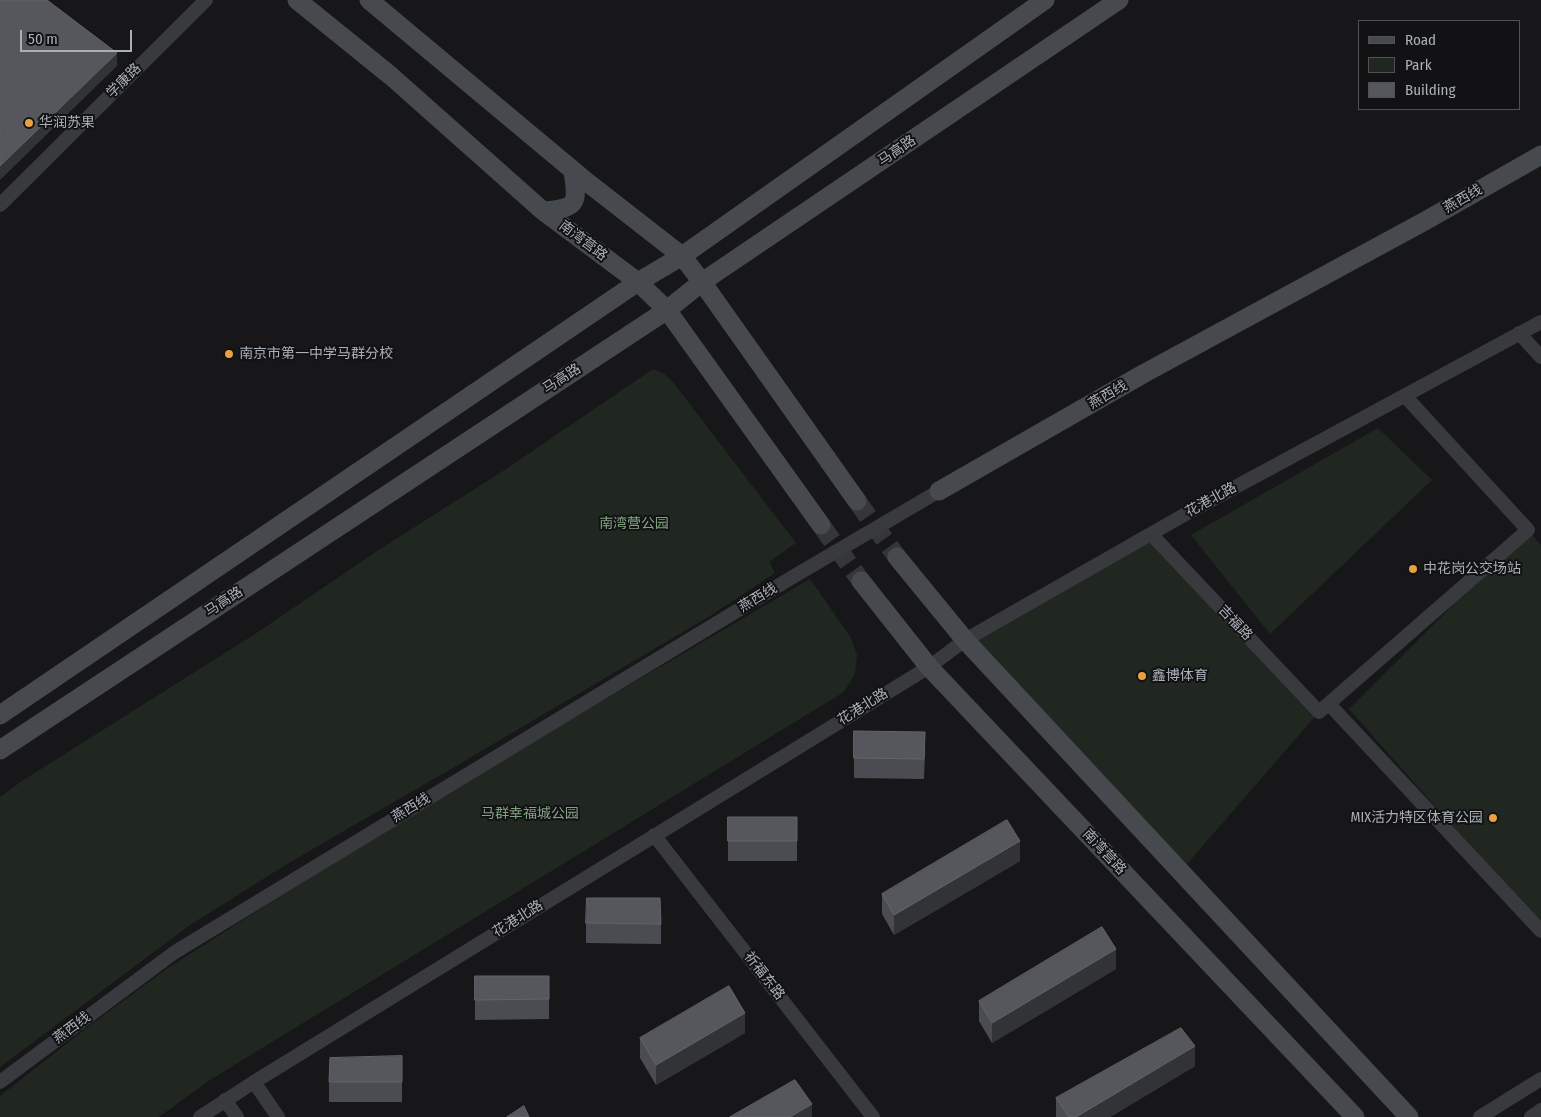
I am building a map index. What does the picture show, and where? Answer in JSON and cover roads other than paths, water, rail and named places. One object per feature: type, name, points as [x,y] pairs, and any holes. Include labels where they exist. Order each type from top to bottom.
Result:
[{"type":"main road","name":"南湾营路","points":[[298,0],[391,76],[543,211],[638,282],[667,310],[821,525]]},
{"type":"main road","points":[[369,0],[573,171],[682,256],[857,501]]},
{"type":"main road","points":[[0,715],[638,282],[682,256],[1045,0]]},
{"type":"main road","name":"马高路","points":[[0,750],[667,310],[702,282],[1119,0]]},
{"type":"main road","name":"燕西线","points":[[939,491],[1143,374],[1425,221],[1541,155]]},
{"type":"main road","points":[[543,211],[560,210],[569,207],[575,202],[577,193],[573,171]]},
{"type":"main road","points":[[896,557],[965,640],[1409,1117]]},
{"type":"main road","name":"南湾营路","points":[[861,581],[928,667],[1355,1117]]},
{"type":"street","name":"学康路","points":[[0,205],[206,0]]},
{"type":"street","name":"花港北路","points":[[200,1117],[928,667],[965,640],[1151,534],[1541,322]]},
{"type":"street","points":[[1519,333],[1541,357]]},
{"type":"street","points":[[1324,708],[1528,530],[1404,396]]},
{"type":"street","name":"燕西线","points":[[0,1082],[183,947],[791,578],[939,491]]},
{"type":"street","name":"吉福路","points":[[1151,534],[1541,931]]},
{"type":"street","name":"祈福东路","points":[[654,835],[873,1117]]},
{"type":"street","points":[[1480,1117],[1541,1079]]},
{"type":"street","points":[[254,1082],[278,1117]]},
{"type":"street","points":[[225,1100],[237,1117]]},
{"type":"street","points":[[1531,1117],[1541,1110]]},
{"type":"tunnel","points":[[857,501],[897,557]]},
{"type":"tunnel","points":[[821,525],[861,581]]},
{"type":"place","name":"华润苏果","points":[[29,123]]},
{"type":"place","name":"南京市第一中学马群分校","points":[[229,354]]},
{"type":"place","name":"中花岗公交场站","points":[[1413,569]]},
{"type":"place","name":"鑫博体育","points":[[1142,676]]},
{"type":"place","name":"MIX活力特区体育公园","points":[[1493,818]]},
{"type":"park label","name":"南湾营公园","points":[[634,524]]},
{"type":"park label","name":"马群幸福城公园","points":[[530,814]]}]
